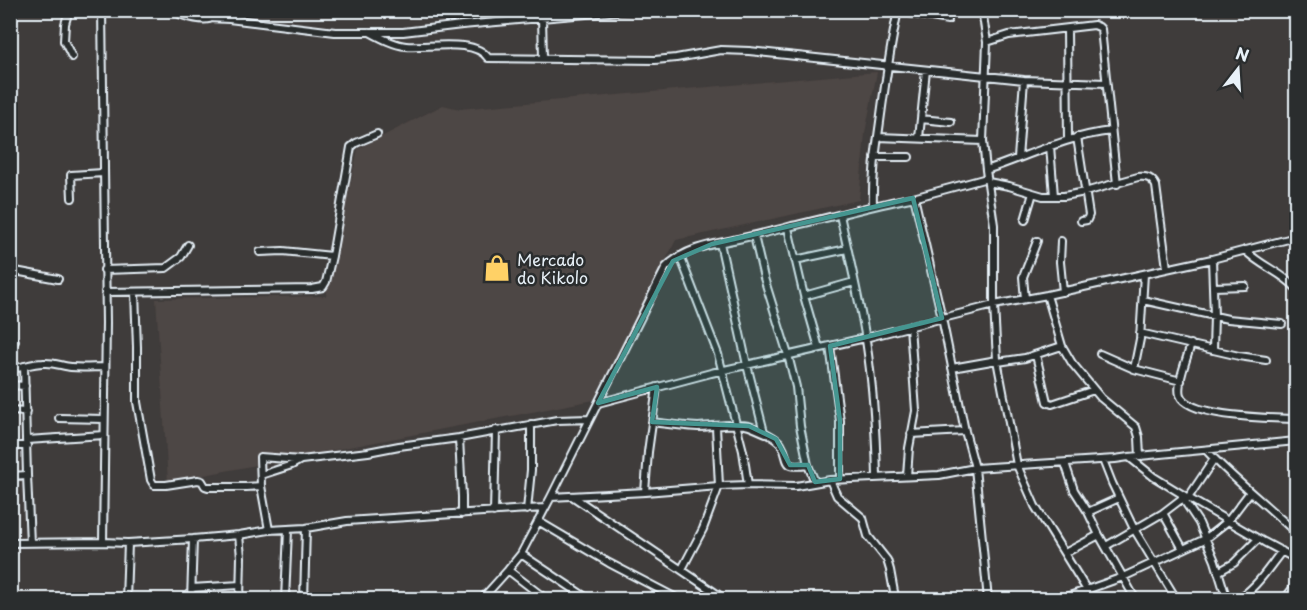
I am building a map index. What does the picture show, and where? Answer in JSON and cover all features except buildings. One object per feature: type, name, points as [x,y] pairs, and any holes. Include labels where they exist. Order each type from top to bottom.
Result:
[{"type":"main road","points":[[175,11],[179,14],[205,18],[212,16],[217,10]]},
{"type":"street","points":[[69,10],[64,41],[72,57]]},
{"type":"street","points":[[102,10],[105,292],[103,542]]},
{"type":"street","points":[[217,10],[224,18],[229,19]]},
{"type":"street","points":[[205,18],[335,32],[403,32],[455,25],[632,10]]},
{"type":"street","points":[[982,10],[987,42],[983,141],[994,225],[994,305],[998,361],[1017,465],[1035,506],[1094,600]]},
{"type":"street","points":[[873,206],[872,184],[875,157],[887,65],[898,11],[948,20]]},
{"type":"street","points":[[542,17],[543,58]]},
{"type":"street","points":[[987,42],[1009,35],[1094,25],[1101,29],[1117,184]]},
{"type":"street","points":[[1067,29],[1068,140]]},
{"type":"street","points":[[370,32],[406,46],[450,45],[476,49],[485,53],[488,58],[655,60],[721,50],[749,51],[986,77],[1106,83]]},
{"type":"street","points":[[919,138],[926,70]]},
{"type":"street","points":[[1018,158],[1024,80]]},
{"type":"street","points":[[921,119],[951,122]]},
{"type":"street","points":[[986,170],[1077,137],[1111,131]]},
{"type":"street","points":[[105,292],[316,289],[323,287],[332,256],[351,147],[377,134]]},
{"type":"street","points":[[878,136],[983,141]]},
{"type":"street","points":[[1077,137],[1089,215],[1087,219],[1081,221]]},
{"type":"street","points":[[1050,146],[1054,196]]},
{"type":"street","points":[[875,157],[909,157]]},
{"type":"street","points":[[72,198],[71,175],[103,173]]},
{"type":"street","points":[[485,598],[520,554],[666,267],[680,256],[695,249],[987,180],[1043,196],[1064,196],[1144,176],[1153,181],[1156,186],[1167,268]]},
{"type":"street","points":[[1025,220],[1033,193]]},
{"type":"street","points":[[913,198],[975,468],[988,600]]},
{"type":"street","points":[[840,215],[872,382],[877,437],[877,477]]},
{"type":"street","points":[[788,228],[819,348]]},
{"type":"street","points":[[754,236],[796,387],[801,433],[808,465],[815,482]]},
{"type":"street","points":[[598,403],[722,370],[865,338],[994,305],[1212,259],[1296,237]]},
{"type":"street","points":[[1024,299],[1023,277],[1037,241]]},
{"type":"street","points":[[1061,241],[1060,262],[1063,292]]},
{"type":"street","points":[[720,243],[764,432]]},
{"type":"street","points":[[104,270],[166,268],[181,258],[188,245]]},
{"type":"street","points":[[795,260],[847,249]]},
{"type":"street","points":[[1245,250],[1269,269],[1289,280],[1296,288]]},
{"type":"street","points":[[260,252],[283,251],[332,256]]},
{"type":"street","points":[[680,256],[718,354],[743,451],[748,485]]},
{"type":"street","points":[[1212,259],[1213,350]]},
{"type":"street","points":[[10,270],[58,279]]},
{"type":"street","points":[[1134,369],[1139,350],[1144,274]]},
{"type":"street","points":[[804,296],[854,282]]},
{"type":"street","points":[[1213,287],[1245,286]]},
{"type":"street","points":[[135,292],[137,402],[151,480],[154,485],[198,480],[206,486],[261,486]]},
{"type":"street","points":[[1047,295],[1062,346],[1094,390],[1136,427],[1140,457]]},
{"type":"street","points":[[1143,300],[1241,321],[1282,324]]},
{"type":"street","points":[[907,476],[916,405],[910,326]]},
{"type":"street","points":[[1140,333],[1266,360]]},
{"type":"street","points":[[1191,345],[1179,391],[1185,402],[1205,411],[1296,419]]},
{"type":"street","points":[[830,346],[840,421],[840,479]]},
{"type":"street","points":[[952,368],[1035,356],[1062,346]]},
{"type":"street","points":[[1100,354],[1134,369],[1181,381]]},
{"type":"street","points":[[1035,356],[1047,402],[1050,404],[1094,390]]},
{"type":"street","points":[[10,369],[31,363],[51,363],[69,367],[105,367]]},
{"type":"street","points":[[24,366],[30,543]]},
{"type":"street","points":[[10,386],[25,386]]},
{"type":"street","points":[[645,492],[657,387]]},
{"type":"street","points":[[10,411],[26,412]]},
{"type":"street","points":[[59,418],[104,419]]},
{"type":"street","points":[[269,530],[261,486],[260,457],[302,460],[459,438],[557,420],[590,419]]},
{"type":"street","points":[[652,422],[687,426],[736,424],[749,426],[764,432],[782,444],[786,461],[790,465],[797,467],[808,465]]},
{"type":"street","points":[[527,510],[531,470],[531,424]]},
{"type":"street","points":[[682,569],[704,529],[719,486],[716,426]]},
{"type":"street","points":[[494,512],[496,430]]},
{"type":"street","points":[[911,434],[965,431]]},
{"type":"street","points":[[10,446],[104,435]]},
{"type":"street","points":[[459,438],[462,514]]},
{"type":"street","points":[[551,497],[719,486],[796,486],[840,479],[939,475],[975,468],[1140,457],[1296,441]]},
{"type":"street","points":[[1206,450],[1231,477],[1267,505],[1296,532]]},
{"type":"street","points":[[1129,457],[1186,498],[1296,559]]},
{"type":"street","points":[[1106,546],[1186,498],[1214,459]]},
{"type":"street","points":[[261,475],[302,460]]},
{"type":"street","points":[[1103,460],[1134,529],[1177,600]]},
{"type":"street","points":[[1065,463],[1074,490],[1136,600]]},
{"type":"street","points":[[10,476],[27,475]]},
{"type":"street","points":[[830,480],[837,496],[863,518],[868,536],[887,560],[897,600]]},
{"type":"street","points":[[1058,600],[1123,577],[1205,539],[1228,520],[1250,492]]},
{"type":"street","points":[[572,496],[726,600]]},
{"type":"street","points":[[1088,512],[1119,498]]},
{"type":"street","points":[[1186,498],[1199,523],[1227,600]]},
{"type":"street","points":[[10,543],[128,543],[193,539],[306,528],[347,521],[544,508]]},
{"type":"street","points":[[1163,513],[1183,549]]},
{"type":"street","points":[[538,521],[609,563],[680,600]]},
{"type":"street","points":[[303,600],[306,528]]},
{"type":"street","points":[[285,600],[288,530]]},
{"type":"street","points":[[239,535],[240,600]]},
{"type":"street","points":[[1065,552],[1099,535]]},
{"type":"street","points":[[191,600],[193,539]]},
{"type":"street","points":[[1218,572],[1234,563],[1258,539]]},
{"type":"street","points":[[126,600],[128,543]]},
{"type":"street","points":[[1234,600],[1250,589],[1282,551]]},
{"type":"street","points":[[520,554],[590,600]]},
{"type":"street","points":[[508,570],[547,600]]},
{"type":"street","points":[[1284,600],[1296,584]]},
{"type":"street","points":[[192,588],[240,585]]},
{"type":"highlighted area","points":[[913,198],[942,318],[830,346],[840,421],[840,479],[815,482],[808,465],[790,465],[776,439],[749,426],[652,422],[657,387],[598,403],[673,261],[712,244]]},
{"type":"shaded area","name":"Mercado do Kikolo","points":[[877,72],[865,133],[859,200],[676,240],[594,400],[168,482],[156,299],[326,296],[358,149],[443,105],[459,109]]},
{"type":"place","name":"Mercado do Kikolo","points":[[497,268]]}]
